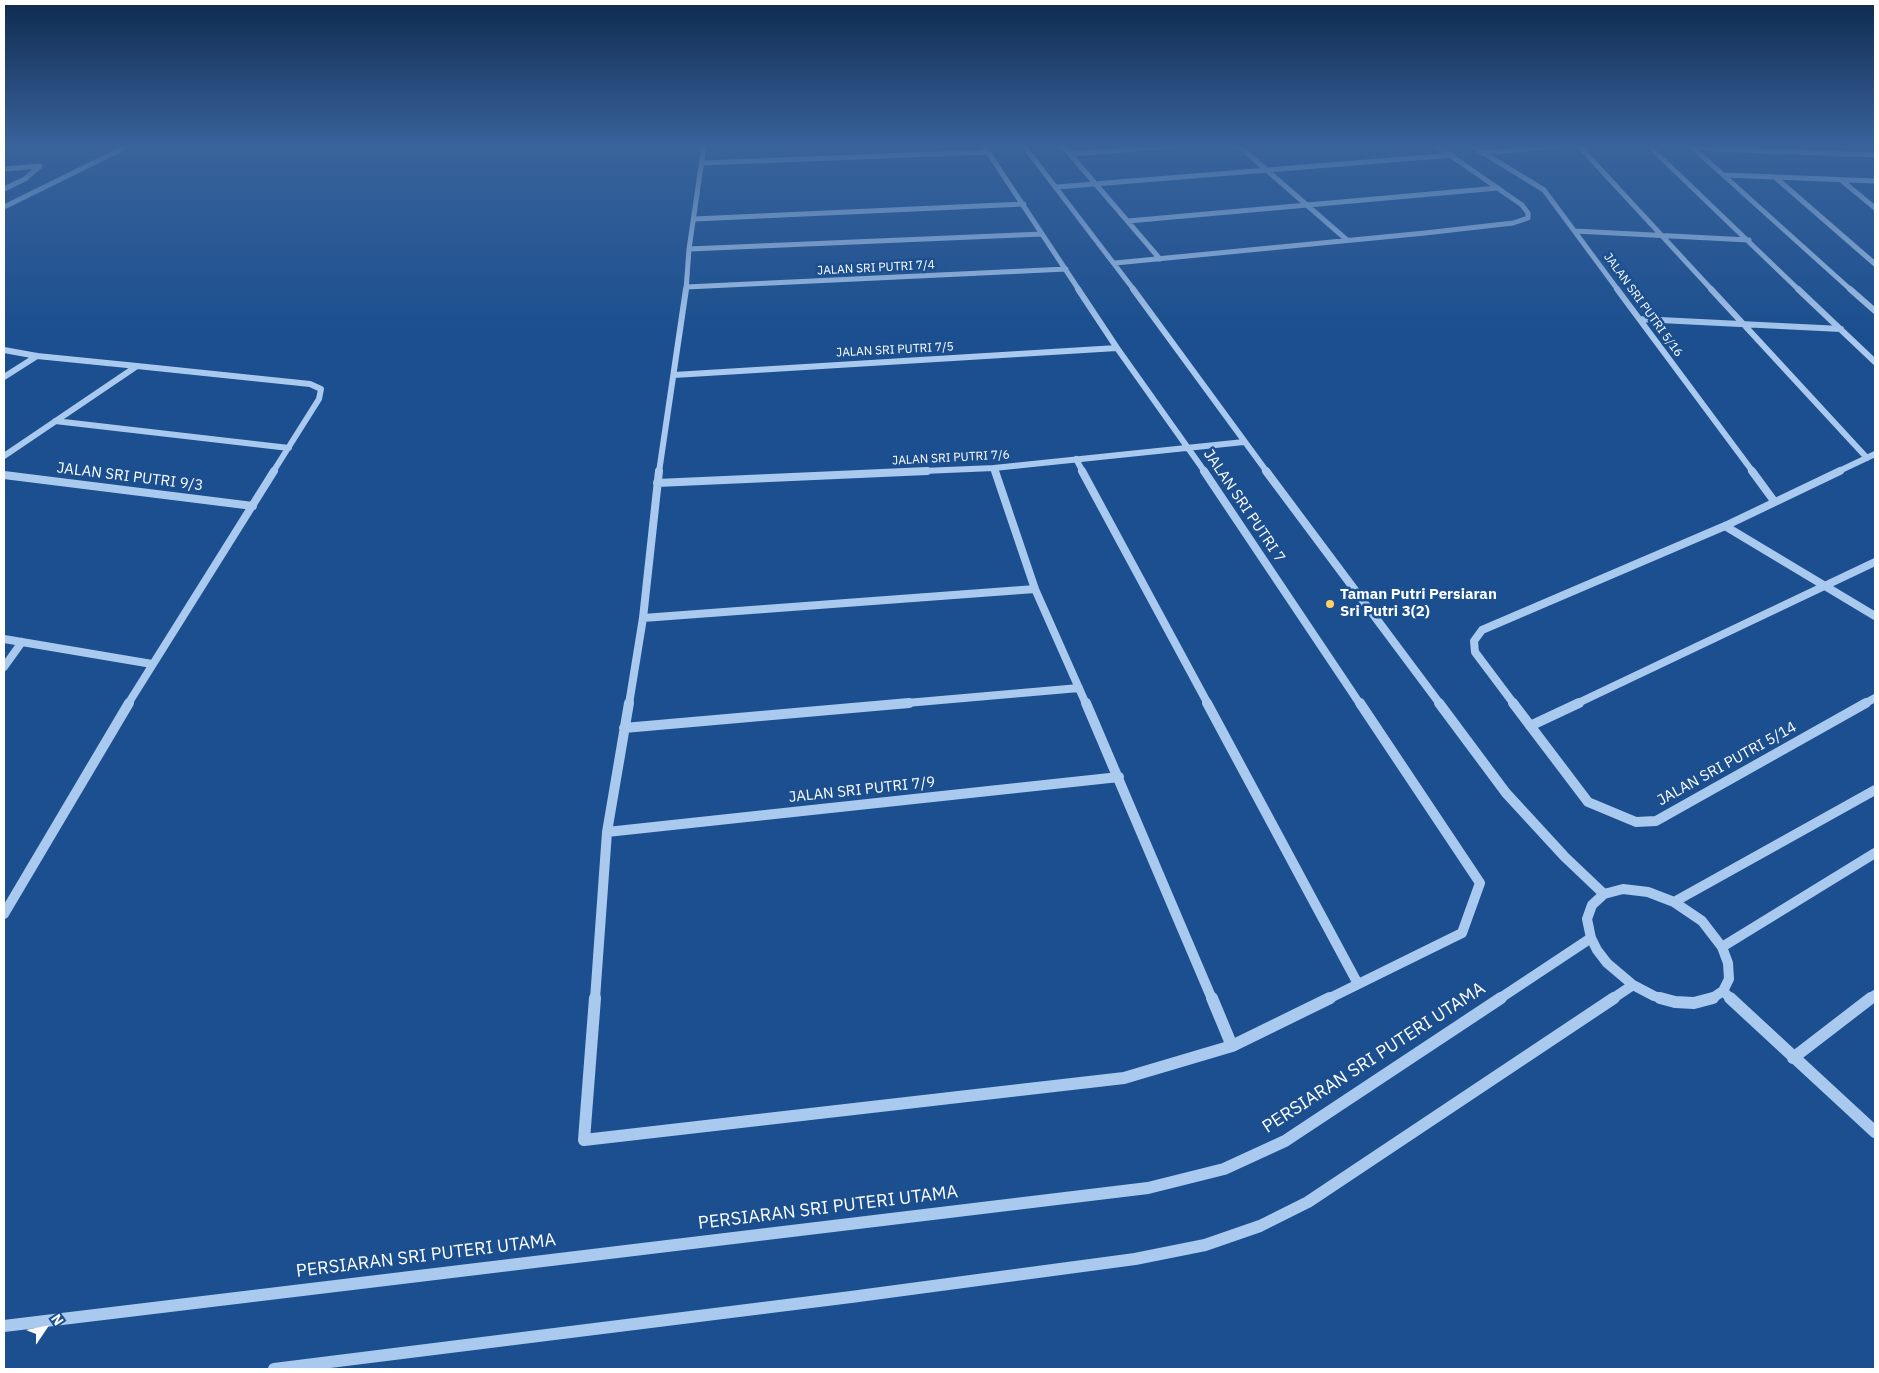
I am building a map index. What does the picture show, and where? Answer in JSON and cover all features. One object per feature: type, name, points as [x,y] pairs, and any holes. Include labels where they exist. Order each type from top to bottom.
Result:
[{"type":"street","points":[[695,210],[674,375],[657,483],[643,618],[608,832],[584,1140],[1124,1078],[1232,1046],[1358,984],[1076,460]]},
{"type":"street","points":[[694,219],[890,210]]},
{"type":"street","name":"JALAN SRI PUTRI 7","points":[[1028,210],[1117,348],[1188,448],[1480,883],[1462,933],[1358,984]]},
{"type":"street","points":[[1075,210],[1244,442],[1506,793],[1564,856],[1604,894]]},
{"type":"street","points":[[1118,210],[1160,259]]},
{"type":"street","points":[[1128,221],[1259,210]]},
{"type":"street","points":[[1313,210],[1347,240]]},
{"type":"street","points":[[1115,263],[1513,223],[1528,218],[1526,210]]},
{"type":"street","name":"JALAN SRI PUTRI 5/16","points":[[1559,210],[1774,501]]},
{"type":"street","points":[[1637,210],[1867,458]]},
{"type":"street","points":[[1717,210],[1875,362]]},
{"type":"street","points":[[1764,210],[1875,311]]},
{"type":"street","points":[[1813,210],[1875,264]]},
{"type":"street","points":[[1575,231],[1749,240]]},
{"type":"street","points":[[689,250],[1042,234]]},
{"type":"street","name":"JALAN SRI PUTRI 7/4","points":[[686,287],[1066,269]]},
{"type":"street","points":[[1640,319],[1841,330]]},
{"type":"street","name":"JALAN SRI PUTRI 7/5","points":[[674,375],[1117,348]]},
{"type":"street","points":[[4,350],[37,356],[310,384],[321,390],[319,399],[290,448],[152,664],[4,914]]},
{"type":"street","points":[[4,377],[37,356]]},
{"type":"street","points":[[4,456],[137,366]]},
{"type":"street","points":[[55,421],[290,448]]},
{"type":"street","name":"JALAN SRI PUTRI 7/6","points":[[657,483],[994,468],[1244,442]]},
{"type":"street","points":[[1875,454],[1725,526],[1482,630],[1474,641],[1475,652],[1530,726],[1875,562]]},
{"type":"street","points":[[994,468],[1035,589],[1119,778],[1232,1046]]},
{"type":"street","name":"JALAN SRI PUTRI 9/3","points":[[4,475],[253,506]]},
{"type":"street","points":[[1725,526],[1875,616]]},
{"type":"street","points":[[643,618],[1035,589]]},
{"type":"street","points":[[4,639],[152,664]]},
{"type":"street","points":[[4,667],[22,642]]},
{"type":"street","points":[[624,728],[1079,688]]},
{"type":"street","name":"JALAN SRI PUTRI 5/14","points":[[1530,726],[1588,802],[1636,822],[1656,821],[1875,698]]},
{"type":"street","name":"JALAN SRI PUTRI 7/9","points":[[608,832],[1119,778]]},
{"type":"street","points":[[1674,902],[1875,790]]},
{"type":"street","points":[[1722,947],[1875,853]]},
{"type":"street","points":[[1623,889],[1648,892],[1674,902],[1702,921],[1722,947],[1728,963],[1729,979],[1723,991],[1711,999],[1694,1003],[1668,1000],[1654,996],[1633,985],[1606,963],[1591,938],[1587,920],[1592,905],[1604,894],[1623,889]]},
{"type":"street","name":"PERSIARAN SRI PUTERI UTAMA","points":[[4,1326],[1148,1188],[1224,1169],[1285,1141],[1591,938]]},
{"type":"street","points":[[274,1369],[880,1294],[1135,1259],[1205,1245],[1260,1226],[1308,1202],[1633,985]]},
{"type":"street","points":[[1723,991],[1793,1058],[1875,1132]]},
{"type":"street","points":[[1793,1058],[1875,995]]},
{"type":"place","name":"Taman Putri Persiaran Sri Putri 3(2)","points":[[1330,604]]}]
